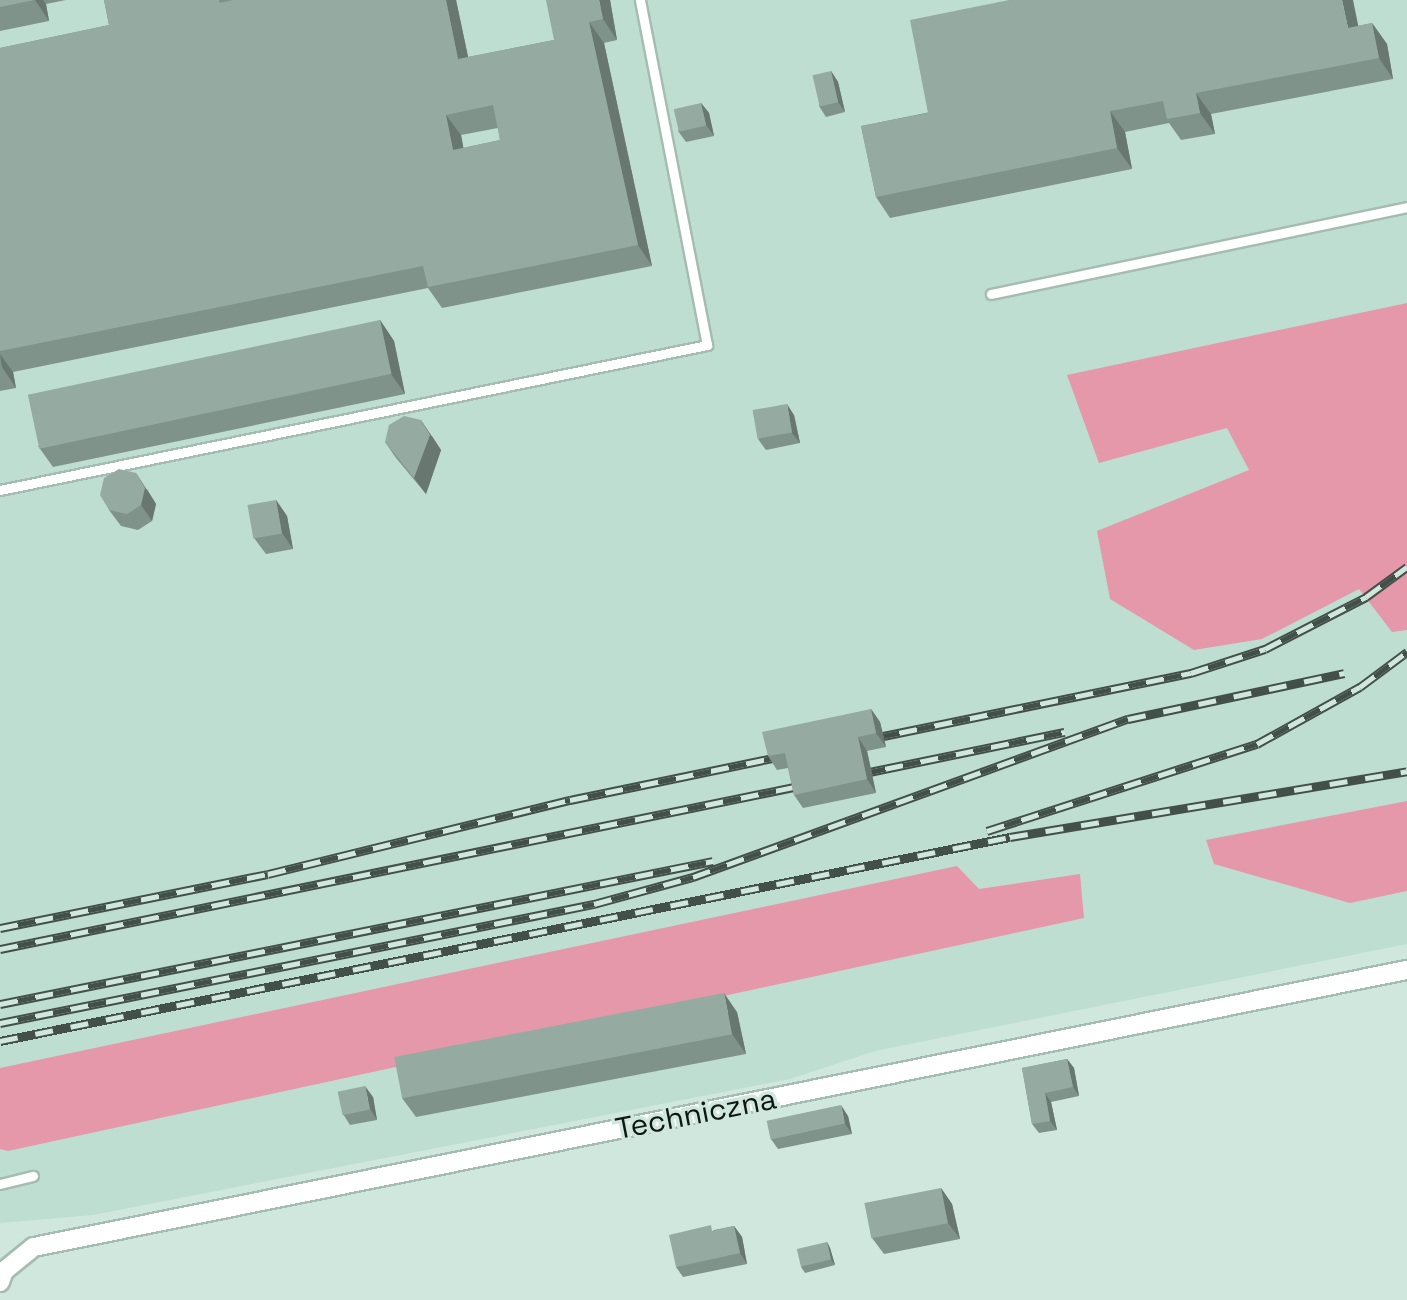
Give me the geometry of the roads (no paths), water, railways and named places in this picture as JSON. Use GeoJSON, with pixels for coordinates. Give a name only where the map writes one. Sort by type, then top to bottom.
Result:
{"type":"FeatureCollection","features":[{"type":"Feature","properties":{"kind":"street","name":"Techniczna"},"geometry":{"type":"LineString","coordinates":[[0,1282],[4,1271],[34,1247],[1407,970]]}},
{"type":"Feature","properties":{"kind":"lane"},"geometry":{"type":"LineString","coordinates":[[0,490],[707,345],[640,0]]}},
{"type":"Feature","properties":{"kind":"lane"},"geometry":{"type":"LineString","coordinates":[[991,294],[1407,207]]}},
{"type":"Feature","properties":{"kind":"lane"},"geometry":{"type":"LineString","coordinates":[[0,1184],[33,1176]]}},
{"type":"Feature","properties":{"kind":"railway"},"geometry":{"type":"LineString","coordinates":[[864,740],[1191,673],[1265,649],[1366,597],[1407,567]]}},
{"type":"Feature","properties":{"kind":"railway"},"geometry":{"type":"LineString","coordinates":[[987,831],[1257,744],[1360,687],[1407,652]]}},
{"type":"Feature","properties":{"kind":"railway"},"geometry":{"type":"LineString","coordinates":[[0,1023],[594,904],[693,877],[1128,719],[1344,673]]}},
{"type":"Feature","properties":{"kind":"railway"},"geometry":{"type":"LineString","coordinates":[[850,776],[1065,732]]}},
{"type":"Feature","properties":{"kind":"railway"},"geometry":{"type":"LineString","coordinates":[[0,928],[268,874],[570,800],[793,754]]}},
{"type":"Feature","properties":{"kind":"railway"},"geometry":{"type":"LineString","coordinates":[[0,1041],[1010,837],[1407,771]]}},
{"type":"Feature","properties":{"kind":"railway"},"geometry":{"type":"LineString","coordinates":[[0,949],[814,783]]}},
{"type":"Feature","properties":{"kind":"railway"},"geometry":{"type":"LineString","coordinates":[[0,1004],[713,861]]}}]}
